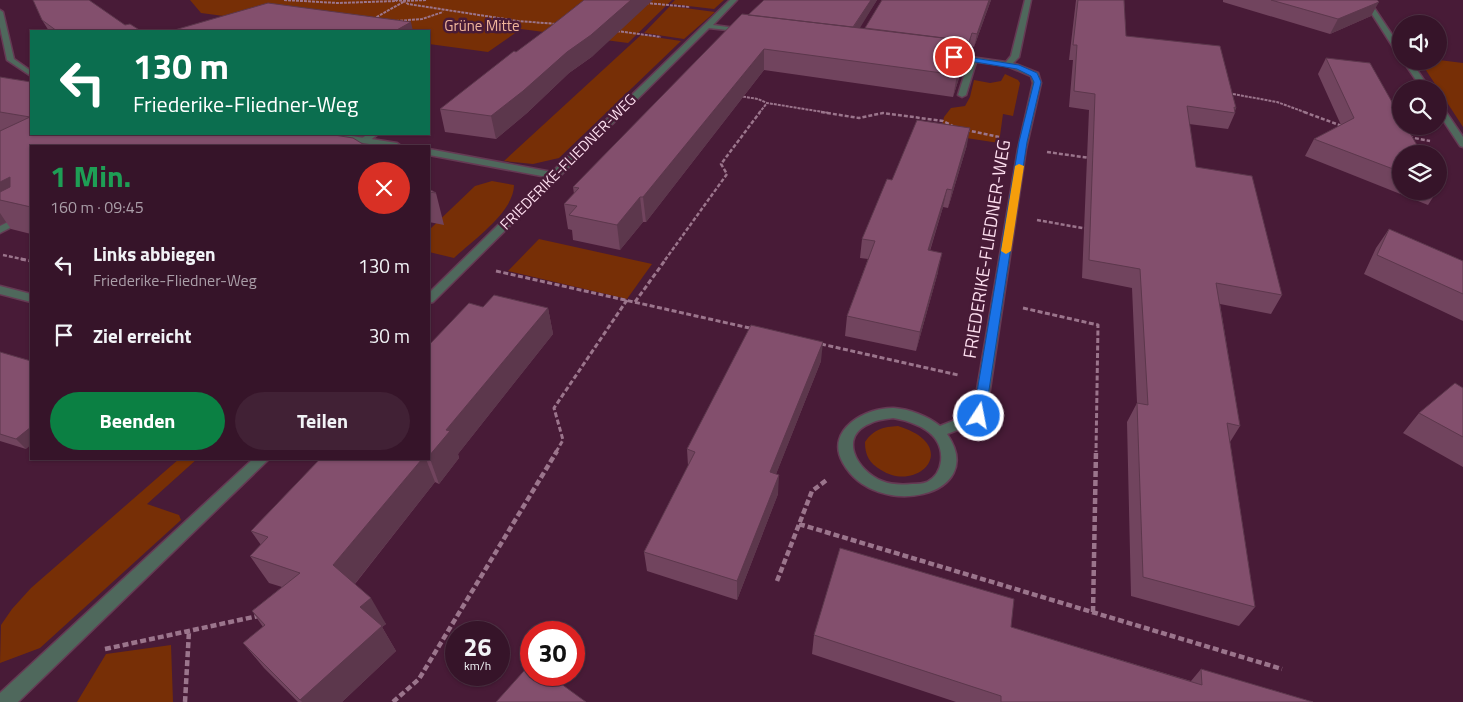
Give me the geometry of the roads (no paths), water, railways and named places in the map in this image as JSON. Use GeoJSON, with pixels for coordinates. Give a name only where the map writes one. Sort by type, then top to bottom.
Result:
{"type":"FeatureCollection","features":[{"type":"Feature","properties":{"kind":"street","name":"FRIEDERIKE-FLIEDNER-WEG"},"geometry":{"type":"LineString","coordinates":[[430,298],[734,0]]}},
{"type":"Feature","properties":{"kind":"street"},"geometry":{"type":"LineString","coordinates":[[1008,64],[1015,57],[1028,0]]}},
{"type":"Feature","properties":{"kind":"street"},"geometry":{"type":"LineString","coordinates":[[1366,0],[1392,39]]}},
{"type":"Feature","properties":{"kind":"street"},"geometry":{"type":"LineString","coordinates":[[0,12],[11,60],[30,73]]}},
{"type":"Feature","properties":{"kind":"street"},"geometry":{"type":"LineString","coordinates":[[708,26],[757,32]]}},
{"type":"Feature","properties":{"kind":"street","name":"FRIEDERIKE-FLIEDNER-WEG"},"geometry":{"type":"LineString","coordinates":[[938,432],[979,416],[1023,145],[1036,79],[1035,75],[1024,69],[1008,64],[944,56]]}},
{"type":"Feature","properties":{"kind":"street"},"geometry":{"type":"LineString","coordinates":[[962,95],[973,59]]}},
{"type":"Feature","properties":{"kind":"street"},"geometry":{"type":"LineString","coordinates":[[0,63],[11,60]]}},
{"type":"Feature","properties":{"kind":"street"},"geometry":{"type":"LineString","coordinates":[[1447,120],[1463,144]]}},
{"type":"Feature","properties":{"kind":"street"},"geometry":{"type":"LineString","coordinates":[[332,135],[392,145]]}},
{"type":"Feature","properties":{"kind":"street"},"geometry":{"type":"LineString","coordinates":[[365,140],[372,135]]}},
{"type":"Feature","properties":{"kind":"street"},"geometry":{"type":"LineString","coordinates":[[430,152],[554,175]]}},
{"type":"Feature","properties":{"kind":"street"},"geometry":{"type":"LineString","coordinates":[[0,230],[30,214]]}},
{"type":"Feature","properties":{"kind":"street"},"geometry":{"type":"LineString","coordinates":[[0,290],[30,298]]}},
{"type":"Feature","properties":{"kind":"street"},"geometry":{"type":"LineString","coordinates":[[893,412],[909,416],[925,422],[938,432],[946,444],[950,457],[948,469],[940,481],[927,488],[910,492],[892,491],[874,485],[860,476],[849,464],[845,451],[846,438],[852,427],[862,419],[877,414],[893,412]]}},
{"type":"Feature","properties":{"kind":"street"},"geometry":{"type":"LineString","coordinates":[[4,702],[261,460]]}},
{"type":"Feature","properties":{"kind":"park label","name":"Grüne Mitte"},"geometry":{"type":"Point","coordinates":[482,26]}}]}
